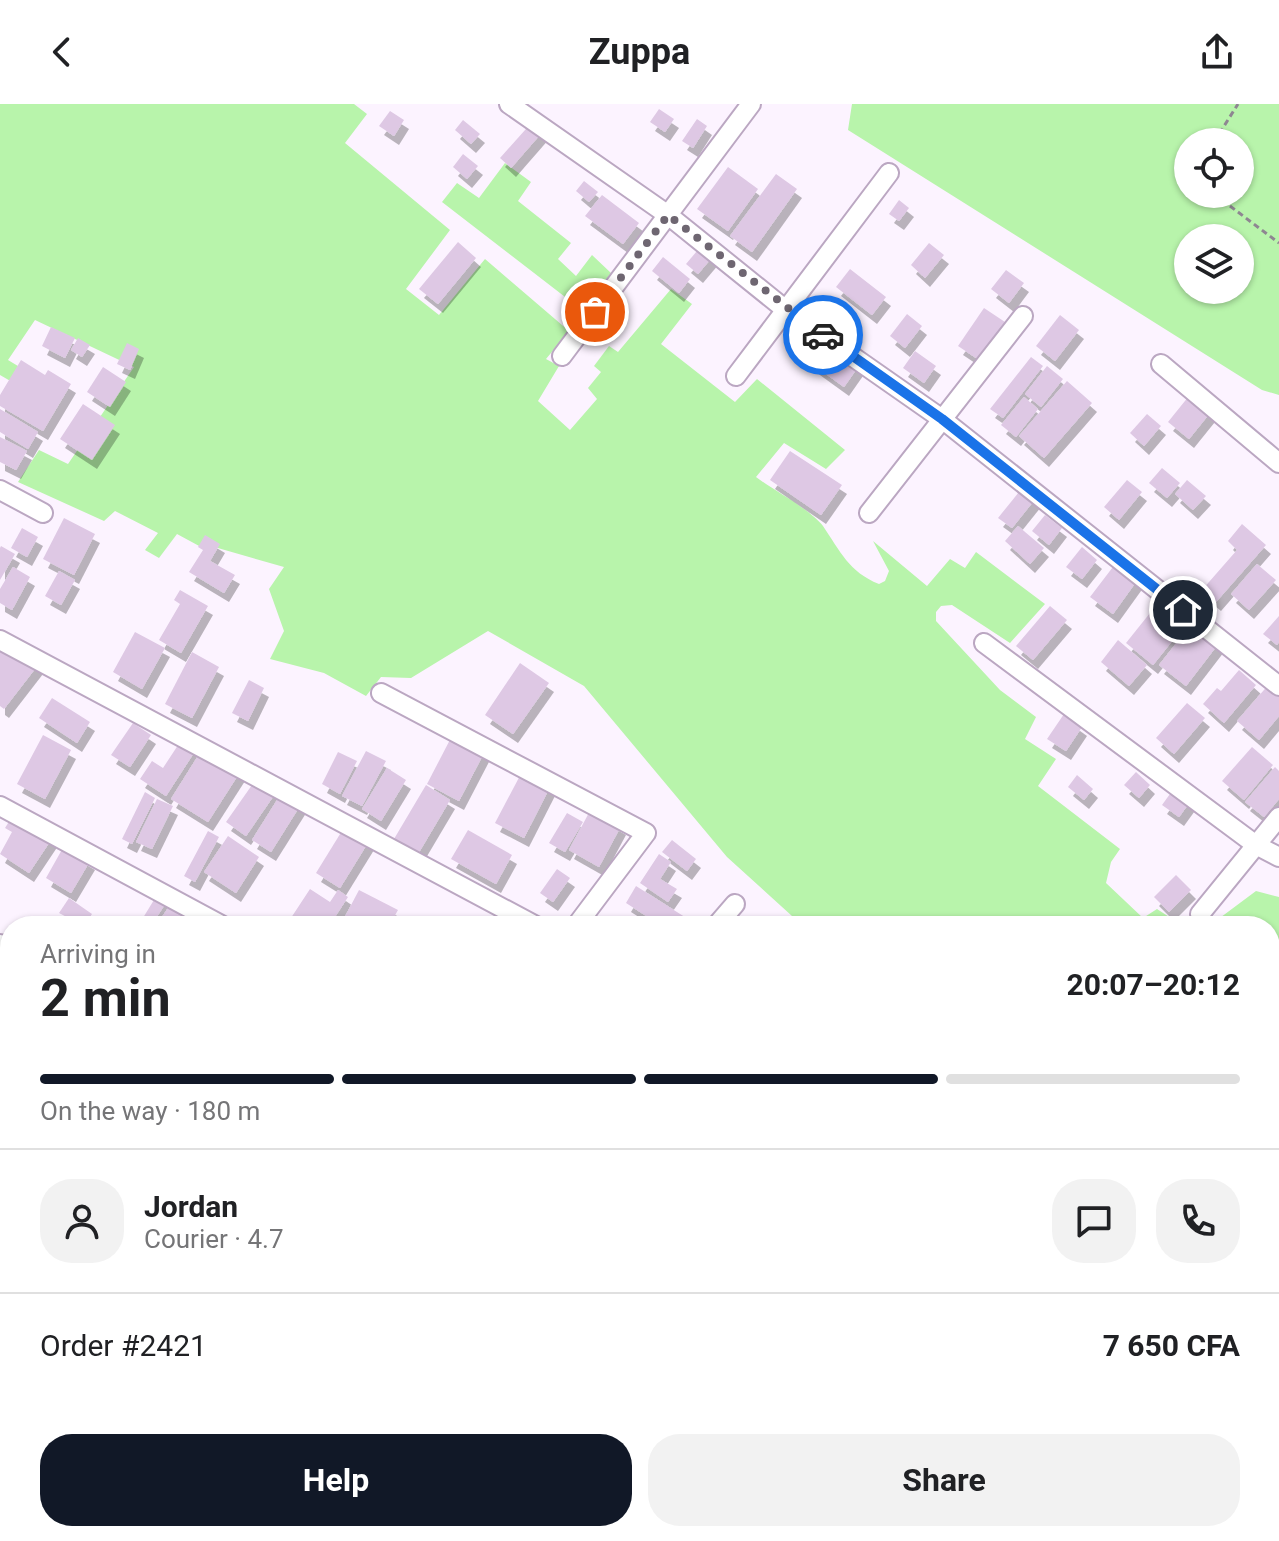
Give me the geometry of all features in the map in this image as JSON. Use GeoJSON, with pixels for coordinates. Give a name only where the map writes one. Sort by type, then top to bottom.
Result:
{"type":"FeatureCollection","features":[{"type":"Feature","properties":{"kind":"street"},"geometry":{"type":"LineString","coordinates":[[509,104],[668,215],[786,310],[942,419],[1279,686]]}},
{"type":"Feature","properties":{"kind":"street"},"geometry":{"type":"LineString","coordinates":[[562,356],[751,104]]}},
{"type":"Feature","properties":{"kind":"street"},"geometry":{"type":"LineString","coordinates":[[736,376],[889,173]]}},
{"type":"Feature","properties":{"kind":"street"},"geometry":{"type":"LineString","coordinates":[[869,513],[1023,316]]}},
{"type":"Feature","properties":{"kind":"street"},"geometry":{"type":"LineString","coordinates":[[1161,364],[1279,463]]}},
{"type":"Feature","properties":{"kind":"street"},"geometry":{"type":"LineString","coordinates":[[0,490],[43,513]]}},
{"type":"Feature","properties":{"kind":"street"},"geometry":{"type":"LineString","coordinates":[[0,640],[517,916]]}},
{"type":"Feature","properties":{"kind":"street"},"geometry":{"type":"LineString","coordinates":[[984,643],[1256,845],[1279,857]]}},
{"type":"Feature","properties":{"kind":"street"},"geometry":{"type":"LineString","coordinates":[[381,693],[646,833],[584,916]]}},
{"type":"Feature","properties":{"kind":"street"},"geometry":{"type":"LineString","coordinates":[[0,806],[204,916]]}},
{"type":"Feature","properties":{"kind":"street"},"geometry":{"type":"LineString","coordinates":[[1200,914],[1279,817]]}},
{"type":"Feature","properties":{"kind":"street"},"geometry":{"type":"LineString","coordinates":[[725,916],[735,904]]}},
{"type":"Feature","properties":{"kind":"path"},"geometry":{"type":"LineString","coordinates":[[1223,128],[1238,104]]}},
{"type":"Feature","properties":{"kind":"path"},"geometry":{"type":"LineString","coordinates":[[1233,208],[1279,243]]}},
{"type":"Feature","properties":{"kind":"green space"},"geometry":{"type":"Polygon","coordinates":[[[0,104],[354,104],[367,114],[345,143],[450,230],[406,289],[439,315],[485,259],[569,331],[546,359],[559,366],[538,401],[570,430],[597,399],[588,388],[601,372],[594,366],[609,346],[618,352],[671,289],[692,304],[661,344],[735,402],[757,379],[845,450],[826,469],[784,443],[756,477],[817,520],[846,560],[860,573],[879,584],[885,581],[889,571],[873,541],[927,586],[950,559],[965,568],[976,552],[1045,604],[1010,643],[952,605],[941,606],[936,612],[936,621],[1000,690],[1036,717],[1025,739],[1056,759],[1038,786],[1120,849],[1111,862],[1106,883],[1141,916],[792,916],[727,857],[584,686],[488,631],[411,678],[381,677],[366,696],[324,673],[270,659],[284,631],[269,589],[284,567],[204,544],[201,547],[177,534],[159,558],[145,550],[158,533],[115,511],[104,521],[18,482],[39,450],[68,464],[134,367],[35,320],[8,360],[46,383],[38,397],[0,375],[0,104]]]}},
{"type":"Feature","properties":{"kind":"green space"},"geometry":{"type":"Polygon","coordinates":[[[852,104],[1279,104],[1279,395],[1262,390],[848,130],[852,104]]]}},
{"type":"Feature","properties":{"kind":"green space"},"geometry":{"type":"Polygon","coordinates":[[[505,163],[531,182],[518,201],[571,243],[558,259],[576,276],[592,255],[611,273],[582,310],[442,202],[457,183],[479,198],[505,163]]]}},
{"type":"Feature","properties":{"kind":"green space"},"geometry":{"type":"Polygon","coordinates":[[[1256,891],[1279,897],[1279,916],[1222,916],[1256,891]]]}},
{"type":"Feature","properties":{"kind":"green space"},"geometry":{"type":"Polygon","coordinates":[[[1157,909],[1168,916],[1146,916],[1157,909]]]}},
{"type":"Feature","properties":{"kind":"building"},"geometry":{"type":"Polygon","coordinates":[[[659,109],[674,119],[665,132],[650,122],[659,109]]]}},
{"type":"Feature","properties":{"kind":"building"},"geometry":{"type":"Polygon","coordinates":[[[390,111],[404,120],[394,136],[379,126],[390,111]]]}},
{"type":"Feature","properties":{"kind":"building"},"geometry":{"type":"Polygon","coordinates":[[[697,119],[707,126],[693,148],[682,141],[697,119]]]}},
{"type":"Feature","properties":{"kind":"building"},"geometry":{"type":"Polygon","coordinates":[[[463,120],[480,134],[471,144],[455,130],[463,120]]]}},
{"type":"Feature","properties":{"kind":"building"},"geometry":{"type":"Polygon","coordinates":[[[534,120],[545,129],[511,168],[500,158],[534,120]]]}},
{"type":"Feature","properties":{"kind":"building"},"geometry":{"type":"Polygon","coordinates":[[[463,154],[478,166],[467,179],[453,167],[463,154]]]}},
{"type":"Feature","properties":{"kind":"building"},"geometry":{"type":"Polygon","coordinates":[[[728,167],[758,189],[728,231],[697,209],[728,167]]]}},
{"type":"Feature","properties":{"kind":"building"},"geometry":{"type":"Polygon","coordinates":[[[776,174],[797,189],[752,252],[730,236],[776,174]]]}},
{"type":"Feature","properties":{"kind":"building"},"geometry":{"type":"Polygon","coordinates":[[[584,181],[598,192],[589,202],[576,191],[584,181]]]}},
{"type":"Feature","properties":{"kind":"building"},"geometry":{"type":"Polygon","coordinates":[[[602,195],[639,223],[623,244],[585,216],[602,195]]]}},
{"type":"Feature","properties":{"kind":"building"},"geometry":{"type":"Polygon","coordinates":[[[899,200],[909,208],[899,221],[889,214],[899,200]]]}},
{"type":"Feature","properties":{"kind":"building"},"geometry":{"type":"Polygon","coordinates":[[[458,242],[476,258],[438,304],[419,289],[458,242]]]}},
{"type":"Feature","properties":{"kind":"building"},"geometry":{"type":"Polygon","coordinates":[[[929,243],[944,255],[925,278],[911,265],[929,243]]]}},
{"type":"Feature","properties":{"kind":"building"},"geometry":{"type":"Polygon","coordinates":[[[702,245],[714,255],[698,274],[686,264],[702,245]]]}},
{"type":"Feature","properties":{"kind":"building"},"geometry":{"type":"Polygon","coordinates":[[[663,257],[690,279],[679,293],[652,271],[663,257]]]}},
{"type":"Feature","properties":{"kind":"building"},"geometry":{"type":"Polygon","coordinates":[[[850,269],[886,297],[872,315],[836,287],[850,269]]]}},
{"type":"Feature","properties":{"kind":"building"},"geometry":{"type":"Polygon","coordinates":[[[1006,270],[1024,283],[1009,303],[991,289],[1006,270]]]}},
{"type":"Feature","properties":{"kind":"building"},"geometry":{"type":"Polygon","coordinates":[[[984,308],[1005,322],[979,360],[958,346],[984,308]]]}},
{"type":"Feature","properties":{"kind":"building"},"geometry":{"type":"Polygon","coordinates":[[[907,314],[922,326],[905,348],[890,336],[907,314]]]}},
{"type":"Feature","properties":{"kind":"building"},"geometry":{"type":"Polygon","coordinates":[[[1060,315],[1079,330],[1055,361],[1036,346],[1060,315]]]}},
{"type":"Feature","properties":{"kind":"building"},"geometry":{"type":"Polygon","coordinates":[[[812,319],[865,357],[844,387],[790,348],[812,319]]]}},
{"type":"Feature","properties":{"kind":"building"},"geometry":{"type":"Polygon","coordinates":[[[51,327],[75,338],[65,358],[42,346],[51,327]]]}},
{"type":"Feature","properties":{"kind":"building"},"geometry":{"type":"Polygon","coordinates":[[[78,338],[90,345],[82,357],[71,350],[78,338]]]}},
{"type":"Feature","properties":{"kind":"building"},"geometry":{"type":"Polygon","coordinates":[[[127,343],[139,349],[130,370],[117,364],[127,343]]]}},
{"type":"Feature","properties":{"kind":"building"},"geometry":{"type":"Polygon","coordinates":[[[915,351],[936,366],[924,383],[903,368],[915,351]]]}},
{"type":"Feature","properties":{"kind":"building"},"geometry":{"type":"Polygon","coordinates":[[[1031,357],[1043,366],[1003,418],[990,409],[1031,357]]]}},
{"type":"Feature","properties":{"kind":"building"},"geometry":{"type":"Polygon","coordinates":[[[21,360],[45,375],[48,370],[71,384],[43,431],[0,406],[0,395],[21,360]]]}},
{"type":"Feature","properties":{"kind":"building"},"geometry":{"type":"Polygon","coordinates":[[[1047,366],[1063,379],[1041,407],[1025,394],[1047,366]]]}},
{"type":"Feature","properties":{"kind":"building"},"geometry":{"type":"Polygon","coordinates":[[[103,367],[126,382],[110,407],[87,392],[103,367]]]}},
{"type":"Feature","properties":{"kind":"building"},"geometry":{"type":"Polygon","coordinates":[[[1067,381],[1092,403],[1044,458],[1019,436],[1067,381]]]}},
{"type":"Feature","properties":{"kind":"building"},"geometry":{"type":"Polygon","coordinates":[[[1193,391],[1214,408],[1189,439],[1168,422],[1193,391]]]}},
{"type":"Feature","properties":{"kind":"building"},"geometry":{"type":"Polygon","coordinates":[[[1024,397],[1038,409],[1016,437],[1001,425],[1024,397]]]}},
{"type":"Feature","properties":{"kind":"building"},"geometry":{"type":"Polygon","coordinates":[[[83,404],[115,425],[92,460],[60,439],[83,404]]]}},
{"type":"Feature","properties":{"kind":"building"},"geometry":{"type":"Polygon","coordinates":[[[0,409],[38,432],[28,449],[0,432],[0,409]]]}},
{"type":"Feature","properties":{"kind":"building"},"geometry":{"type":"Polygon","coordinates":[[[1147,414],[1161,426],[1144,446],[1130,433],[1147,414]]]}},
{"type":"Feature","properties":{"kind":"building"},"geometry":{"type":"Polygon","coordinates":[[[0,437],[27,451],[16,470],[0,462],[0,437]]]}},
{"type":"Feature","properties":{"kind":"building"},"geometry":{"type":"Polygon","coordinates":[[[790,451],[842,485],[821,515],[770,480],[790,451]]]}},
{"type":"Feature","properties":{"kind":"building"},"geometry":{"type":"Polygon","coordinates":[[[1162,468],[1180,483],[1167,498],[1149,483],[1162,468]]]}},
{"type":"Feature","properties":{"kind":"building"},"geometry":{"type":"Polygon","coordinates":[[[1127,480],[1142,492],[1119,520],[1104,507],[1127,480]]]}},
{"type":"Feature","properties":{"kind":"building"},"geometry":{"type":"Polygon","coordinates":[[[1187,480],[1206,496],[1193,510],[1175,494],[1187,480]]]}},
{"type":"Feature","properties":{"kind":"building"},"geometry":{"type":"Polygon","coordinates":[[[1023,487],[1036,498],[1012,528],[998,518],[1023,487]]]}},
{"type":"Feature","properties":{"kind":"building"},"geometry":{"type":"Polygon","coordinates":[[[1045,515],[1062,528],[1049,545],[1032,531],[1045,515]]]}},
{"type":"Feature","properties":{"kind":"building"},"geometry":{"type":"Polygon","coordinates":[[[64,518],[95,534],[74,575],[43,559],[64,518]]]}},
{"type":"Feature","properties":{"kind":"building"},"geometry":{"type":"Polygon","coordinates":[[[1242,524],[1266,545],[1216,602],[1202,590],[1237,550],[1228,541],[1242,524]]]}},
{"type":"Feature","properties":{"kind":"building"},"geometry":{"type":"Polygon","coordinates":[[[1018,526],[1044,548],[1030,564],[1005,541],[1018,526]]]}},
{"type":"Feature","properties":{"kind":"building"},"geometry":{"type":"Polygon","coordinates":[[[22,528],[38,537],[27,557],[11,548],[22,528]]]}},
{"type":"Feature","properties":{"kind":"building"},"geometry":{"type":"Polygon","coordinates":[[[205,535],[220,544],[210,561],[235,575],[224,593],[189,572],[203,550],[198,547],[205,535]]]}},
{"type":"Feature","properties":{"kind":"building"},"geometry":{"type":"Polygon","coordinates":[[[1082,547],[1097,560],[1082,579],[1066,567],[1082,547]]]}},
{"type":"Feature","properties":{"kind":"building"},"geometry":{"type":"Polygon","coordinates":[[[0,548],[15,554],[0,580],[0,548]]]}},
{"type":"Feature","properties":{"kind":"building"},"geometry":{"type":"Polygon","coordinates":[[[1119,559],[1141,575],[1113,614],[1090,597],[1119,559]]]}},
{"type":"Feature","properties":{"kind":"building"},"geometry":{"type":"Polygon","coordinates":[[[1257,564],[1276,580],[1249,610],[1231,594],[1257,564]]]}},
{"type":"Feature","properties":{"kind":"building"},"geometry":{"type":"Polygon","coordinates":[[[13,567],[30,577],[12,610],[0,603],[0,589],[13,567]]]}},
{"type":"Feature","properties":{"kind":"building"},"geometry":{"type":"Polygon","coordinates":[[[59,571],[75,580],[61,605],[45,596],[59,571]]]}},
{"type":"Feature","properties":{"kind":"building"},"geometry":{"type":"Polygon","coordinates":[[[180,590],[208,606],[181,653],[159,640],[180,604],[174,600],[180,590]]]}},
{"type":"Feature","properties":{"kind":"building"},"geometry":{"type":"Polygon","coordinates":[[[1162,598],[1189,620],[1153,665],[1126,643],[1162,598]]]}},
{"type":"Feature","properties":{"kind":"building"},"geometry":{"type":"Polygon","coordinates":[[[1050,606],[1067,620],[1033,660],[1016,646],[1050,606]]]}},
{"type":"Feature","properties":{"kind":"building"},"geometry":{"type":"Polygon","coordinates":[[[1279,616],[1279,642],[1277,645],[1263,634],[1279,616]]]}},
{"type":"Feature","properties":{"kind":"building"},"geometry":{"type":"Polygon","coordinates":[[[1193,622],[1219,643],[1186,686],[1159,665],[1193,622]]]}},
{"type":"Feature","properties":{"kind":"building"},"geometry":{"type":"Polygon","coordinates":[[[135,632],[165,648],[142,689],[113,672],[135,632]]]}},
{"type":"Feature","properties":{"kind":"building"},"geometry":{"type":"Polygon","coordinates":[[[1118,640],[1147,665],[1129,686],[1101,662],[1118,640]]]}},
{"type":"Feature","properties":{"kind":"building"},"geometry":{"type":"Polygon","coordinates":[[[0,642],[38,665],[4,709],[0,706],[0,642]]]}},
{"type":"Feature","properties":{"kind":"building"},"geometry":{"type":"Polygon","coordinates":[[[192,652],[219,667],[192,718],[165,704],[192,652]]]}},
{"type":"Feature","properties":{"kind":"building"},"geometry":{"type":"Polygon","coordinates":[[[520,663],[549,683],[513,734],[485,715],[520,663]]]}},
{"type":"Feature","properties":{"kind":"building"},"geometry":{"type":"Polygon","coordinates":[[[1239,670],[1256,685],[1224,723],[1203,704],[1217,688],[1221,691],[1239,670]]]}},
{"type":"Feature","properties":{"kind":"building"},"geometry":{"type":"Polygon","coordinates":[[[249,680],[264,688],[248,721],[232,713],[249,680]]]}},
{"type":"Feature","properties":{"kind":"building"},"geometry":{"type":"Polygon","coordinates":[[[1270,683],[1279,691],[1279,716],[1259,740],[1237,721],[1270,683]]]}},
{"type":"Feature","properties":{"kind":"building"},"geometry":{"type":"Polygon","coordinates":[[[52,698],[90,722],[77,743],[39,718],[52,698]]]}},
{"type":"Feature","properties":{"kind":"building"},"geometry":{"type":"Polygon","coordinates":[[[1187,703],[1205,718],[1174,754],[1156,738],[1187,703]]]}},
{"type":"Feature","properties":{"kind":"building"},"geometry":{"type":"Polygon","coordinates":[[[1064,714],[1082,727],[1066,751],[1047,739],[1064,714]]]}},
{"type":"Feature","properties":{"kind":"building"},"geometry":{"type":"Polygon","coordinates":[[[133,723],[151,735],[130,767],[111,755],[133,723]]]}},
{"type":"Feature","properties":{"kind":"building"},"geometry":{"type":"Polygon","coordinates":[[[453,734],[485,751],[459,801],[427,784],[453,734]]]}},
{"type":"Feature","properties":{"kind":"building"},"geometry":{"type":"Polygon","coordinates":[[[43,735],[71,750],[45,799],[17,784],[43,735]]]}},
{"type":"Feature","properties":{"kind":"building"},"geometry":{"type":"Polygon","coordinates":[[[184,736],[199,745],[166,796],[140,779],[152,761],[163,768],[184,736]]]}},
{"type":"Feature","properties":{"kind":"building"},"geometry":{"type":"Polygon","coordinates":[[[1252,747],[1273,765],[1244,800],[1222,781],[1252,747]]]}},
{"type":"Feature","properties":{"kind":"building"},"geometry":{"type":"Polygon","coordinates":[[[203,748],[240,772],[208,822],[171,799],[203,748]]]}},
{"type":"Feature","properties":{"kind":"building"},"geometry":{"type":"Polygon","coordinates":[[[366,751],[386,761],[362,806],[342,796],[366,751]]]}},
{"type":"Feature","properties":{"kind":"building"},"geometry":{"type":"Polygon","coordinates":[[[338,752],[357,761],[340,794],[322,784],[338,752]]]}},
{"type":"Feature","properties":{"kind":"building"},"geometry":{"type":"Polygon","coordinates":[[[1275,767],[1279,771],[1279,799],[1264,817],[1245,802],[1275,767]]]}},
{"type":"Feature","properties":{"kind":"building"},"geometry":{"type":"Polygon","coordinates":[[[387,768],[406,780],[381,821],[362,809],[387,768]]]}},
{"type":"Feature","properties":{"kind":"building"},"geometry":{"type":"Polygon","coordinates":[[[523,770],[551,785],[524,838],[495,823],[523,770]]]}},
{"type":"Feature","properties":{"kind":"building"},"geometry":{"type":"Polygon","coordinates":[[[1136,772],[1150,785],[1139,798],[1124,785],[1136,772]]]}},
{"type":"Feature","properties":{"kind":"building"},"geometry":{"type":"Polygon","coordinates":[[[259,775],[279,788],[246,836],[226,822],[259,775]]]}},
{"type":"Feature","properties":{"kind":"building"},"geometry":{"type":"Polygon","coordinates":[[[1077,775],[1093,789],[1084,800],[1068,787],[1077,775]]]}},
{"type":"Feature","properties":{"kind":"building"},"geometry":{"type":"Polygon","coordinates":[[[426,785],[450,800],[418,854],[394,839],[426,785]]]}},
{"type":"Feature","properties":{"kind":"building"},"geometry":{"type":"Polygon","coordinates":[[[1175,787],[1192,799],[1179,817],[1162,805],[1175,787]]]}},
{"type":"Feature","properties":{"kind":"building"},"geometry":{"type":"Polygon","coordinates":[[[284,789],[303,801],[271,852],[252,840],[284,789]]]}},
{"type":"Feature","properties":{"kind":"building"},"geometry":{"type":"Polygon","coordinates":[[[145,792],[155,798],[132,844],[122,839],[145,792]]]}},
{"type":"Feature","properties":{"kind":"building"},"geometry":{"type":"Polygon","coordinates":[[[157,799],[173,806],[152,849],[136,842],[157,799]]]}},
{"type":"Feature","properties":{"kind":"building"},"geometry":{"type":"Polygon","coordinates":[[[591,809],[621,826],[599,867],[569,850],[591,809]]]}},
{"type":"Feature","properties":{"kind":"building"},"geometry":{"type":"Polygon","coordinates":[[[15,812],[53,837],[29,873],[0,854],[12,832],[5,828],[15,812]]]}},
{"type":"Feature","properties":{"kind":"building"},"geometry":{"type":"Polygon","coordinates":[[[567,813],[583,822],[565,852],[549,843],[567,813]]]}},
{"type":"Feature","properties":{"kind":"building"},"geometry":{"type":"Polygon","coordinates":[[[345,826],[369,841],[340,888],[316,873],[345,826]]]}},
{"type":"Feature","properties":{"kind":"building"},"geometry":{"type":"Polygon","coordinates":[[[468,830],[512,855],[496,884],[451,859],[468,830]]]}},
{"type":"Feature","properties":{"kind":"building"},"geometry":{"type":"Polygon","coordinates":[[[208,831],[219,837],[195,882],[184,876],[208,831]]]}},
{"type":"Feature","properties":{"kind":"building"},"geometry":{"type":"Polygon","coordinates":[[[228,836],[259,857],[236,893],[204,872],[228,836]]]}},
{"type":"Feature","properties":{"kind":"building"},"geometry":{"type":"Polygon","coordinates":[[[672,840],[696,859],[687,871],[662,852],[672,840]]]}},
{"type":"Feature","properties":{"kind":"building"},"geometry":{"type":"Polygon","coordinates":[[[64,846],[90,861],[71,893],[46,878],[64,846]]]}},
{"type":"Feature","properties":{"kind":"building"},"geometry":{"type":"Polygon","coordinates":[[[659,854],[671,862],[660,879],[677,889],[668,902],[640,883],[659,854]]]}},
{"type":"Feature","properties":{"kind":"building"},"geometry":{"type":"Polygon","coordinates":[[[557,869],[570,878],[553,902],[540,893],[557,869]]]}},
{"type":"Feature","properties":{"kind":"building"},"geometry":{"type":"Polygon","coordinates":[[[1176,875],[1191,890],[1169,912],[1154,897],[1176,875]]]}},
{"type":"Feature","properties":{"kind":"building"},"geometry":{"type":"Polygon","coordinates":[[[636,886],[683,916],[646,916],[626,903],[636,886]]]}},
{"type":"Feature","properties":{"kind":"building"},"geometry":{"type":"Polygon","coordinates":[[[310,889],[330,902],[338,890],[348,897],[336,916],[292,916],[310,889]]]}},
{"type":"Feature","properties":{"kind":"building"},"geometry":{"type":"Polygon","coordinates":[[[359,890],[398,910],[395,916],[345,916],[359,890]]]}},
{"type":"Feature","properties":{"kind":"building"},"geometry":{"type":"Polygon","coordinates":[[[157,895],[167,901],[157,916],[144,916],[157,895]]]}},
{"type":"Feature","properties":{"kind":"building"},"geometry":{"type":"Polygon","coordinates":[[[176,896],[193,907],[188,916],[163,916],[176,896]]]}},
{"type":"Feature","properties":{"kind":"building"},"geometry":{"type":"Polygon","coordinates":[[[69,898],[92,914],[65,916],[59,913],[69,898]]]}},
{"type":"Feature","properties":{"kind":"way so far"},"geometry":{"type":"LineString","coordinates":[[595,312],[668,215],[786,310],[823,335]]}},
{"type":"Feature","properties":{"kind":"route"},"geometry":{"type":"LineString","coordinates":[[823,335],[942,419],[1183,610]]}}]}
